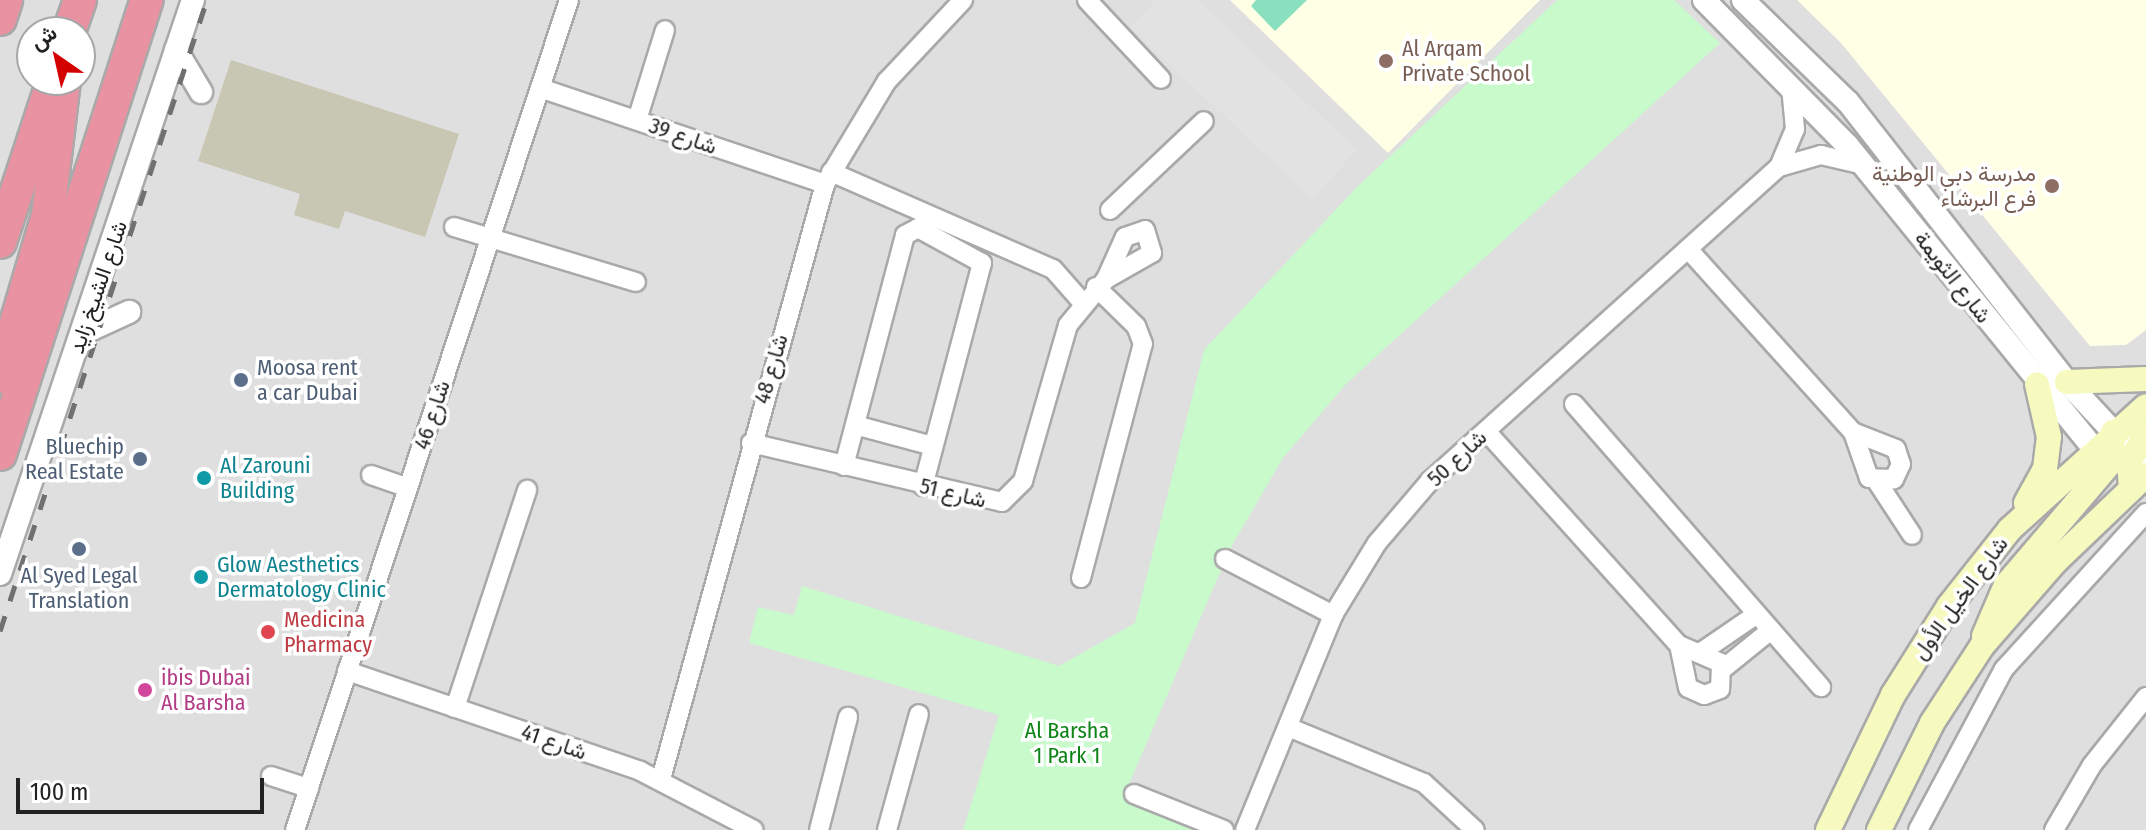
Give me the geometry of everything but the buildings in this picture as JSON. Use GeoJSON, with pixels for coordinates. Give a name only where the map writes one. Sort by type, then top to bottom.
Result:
{"type":"FeatureCollection","features":[{"type":"Feature","properties":{"kind":"highway"},"geometry":{"type":"LineString","coordinates":[[0,19],[6,0]]}},
{"type":"Feature","properties":{"kind":"highway"},"geometry":{"type":"LineString","coordinates":[[0,454],[147,0]]}},
{"type":"Feature","properties":{"kind":"highway"},"geometry":{"type":"LineString","coordinates":[[0,242],[48,96]]}},
{"type":"Feature","properties":{"kind":"highway"},"geometry":{"type":"LineString","coordinates":[[0,377],[48,215],[62,96]]}},
{"type":"Feature","properties":{"kind":"main road"},"geometry":{"type":"LineString","coordinates":[[2067,382],[2146,379]]}},
{"type":"Feature","properties":{"kind":"main road"},"geometry":{"type":"LineString","coordinates":[[2010,529],[2047,455],[2037,384]]}},
{"type":"Feature","properties":{"kind":"main road"},"geometry":{"type":"LineString","coordinates":[[1982,646],[2006,585],[2101,458],[2117,447],[2113,432],[2146,406]]}},
{"type":"Feature","properties":{"kind":"main road"},"geometry":{"type":"LineString","coordinates":[[1879,830],[1932,723],[1982,646],[2138,482],[2142,452]]}},
{"type":"Feature","properties":{"kind":"main road","name":"شارع الخيل الأول"},"geometry":{"type":"LineString","coordinates":[[1828,830],[1920,649],[2010,529],[2101,458]]}},
{"type":"Feature","properties":{"kind":"street","name":"شارع الشيخ زايد"},"geometry":{"type":"LineString","coordinates":[[0,574],[193,0]]}},
{"type":"Feature","properties":{"kind":"street","name":"شارع 46"},"geometry":{"type":"LineString","coordinates":[[295,830],[569,0]]}},
{"type":"Feature","properties":{"kind":"street"},"geometry":{"type":"LineString","coordinates":[[1087,0],[1161,79]]}},
{"type":"Feature","properties":{"kind":"street","name":"شارع الثويمة"},"geometry":{"type":"LineString","coordinates":[[1704,0],[1864,165],[2037,384],[2101,458],[2138,482]]}},
{"type":"Feature","properties":{"kind":"street","name":"شارع الثويمة"},"geometry":{"type":"LineString","coordinates":[[1743,0],[1848,102],[2067,382],[2113,432],[2142,452]]}},
{"type":"Feature","properties":{"kind":"street","name":"شارع 48"},"geometry":{"type":"LineString","coordinates":[[661,779],[751,443],[828,178],[887,81],[959,1]]}},
{"type":"Feature","properties":{"kind":"street"},"geometry":{"type":"LineString","coordinates":[[637,120],[665,30]]}},
{"type":"Feature","properties":{"kind":"street"},"geometry":{"type":"LineString","coordinates":[[176,50],[201,92]]}},
{"type":"Feature","properties":{"kind":"street","name":"شارع 50"},"geometry":{"type":"LineString","coordinates":[[1245,830],[1333,615],[1394,521],[1486,431],[1779,167],[1795,129],[1791,87]]}},
{"type":"Feature","properties":{"kind":"street","name":"شارع 39"},"geometry":{"type":"LineString","coordinates":[[540,88],[828,178],[1053,269],[1082,302]]}},
{"type":"Feature","properties":{"kind":"street"},"geometry":{"type":"LineString","coordinates":[[1101,283],[1152,253],[1154,240],[1116,203],[1204,121]]}},
{"type":"Feature","properties":{"kind":"street","name":"شارع 50"},"geometry":{"type":"LineString","coordinates":[[1779,167],[1821,155],[1864,165]]}},
{"type":"Feature","properties":{"kind":"street"},"geometry":{"type":"LineString","coordinates":[[454,227],[636,282]]}},
{"type":"Feature","properties":{"kind":"street"},"geometry":{"type":"LineString","coordinates":[[844,466],[905,235],[918,228],[982,263],[923,486]]}},
{"type":"Feature","properties":{"kind":"street"},"geometry":{"type":"LineString","coordinates":[[1101,283],[1125,237],[1141,229]]}},
{"type":"Feature","properties":{"kind":"street"},"geometry":{"type":"LineString","coordinates":[[1688,249],[1853,432],[1899,454],[1897,475],[1878,483]]}},
{"type":"Feature","properties":{"kind":"street"},"geometry":{"type":"LineString","coordinates":[[1081,578],[1143,344],[1136,326],[1101,283]]}},
{"type":"Feature","properties":{"kind":"street","name":"شارع 51"},"geometry":{"type":"LineString","coordinates":[[751,443],[987,503],[1015,494],[1063,337],[1082,302],[1101,283]]}},
{"type":"Feature","properties":{"kind":"street"},"geometry":{"type":"LineString","coordinates":[[83,333],[129,312]]}},
{"type":"Feature","properties":{"kind":"street"},"geometry":{"type":"LineString","coordinates":[[1574,404],[1821,687]]}},
{"type":"Feature","properties":{"kind":"street"},"geometry":{"type":"LineString","coordinates":[[855,425],[933,446]]}},
{"type":"Feature","properties":{"kind":"street"},"geometry":{"type":"LineString","coordinates":[[1486,431],[1679,645],[1693,692],[1720,689],[1724,668],[1771,630]]}},
{"type":"Feature","properties":{"kind":"street"},"geometry":{"type":"LineString","coordinates":[[1853,432],[1865,474],[1878,483],[1912,535]]}},
{"type":"Feature","properties":{"kind":"street"},"geometry":{"type":"LineString","coordinates":[[371,475],[408,488]]}},
{"type":"Feature","properties":{"kind":"street"},"geometry":{"type":"LineString","coordinates":[[455,708],[527,490]]}},
{"type":"Feature","properties":{"kind":"street"},"geometry":{"type":"LineString","coordinates":[[1918,830],[2004,669],[2146,513]]}},
{"type":"Feature","properties":{"kind":"street"},"geometry":{"type":"LineString","coordinates":[[1225,559],[1333,615]]}},
{"type":"Feature","properties":{"kind":"street"},"geometry":{"type":"LineString","coordinates":[[1700,653],[1757,614]]}},
{"type":"Feature","properties":{"kind":"street"},"geometry":{"type":"LineString","coordinates":[[1679,645],[1700,653],[1724,668]]}},
{"type":"Feature","properties":{"kind":"street","name":"شارع 41"},"geometry":{"type":"LineString","coordinates":[[347,671],[661,779],[754,830]]}},
{"type":"Feature","properties":{"kind":"street"},"geometry":{"type":"LineString","coordinates":[[2054,830],[2092,765],[2146,697]]}},
{"type":"Feature","properties":{"kind":"street"},"geometry":{"type":"LineString","coordinates":[[887,830],[919,714]]}},
{"type":"Feature","properties":{"kind":"street"},"geometry":{"type":"LineString","coordinates":[[819,830],[848,717]]}},
{"type":"Feature","properties":{"kind":"street"},"geometry":{"type":"LineString","coordinates":[[1288,727],[1424,783],[1475,830]]}},
{"type":"Feature","properties":{"kind":"street"},"geometry":{"type":"LineString","coordinates":[[271,776],[309,788]]}},
{"type":"Feature","properties":{"kind":"street"},"geometry":{"type":"LineString","coordinates":[[1134,794],[1224,830]]}},
{"type":"Feature","properties":{"kind":"shaded area"},"geometry":{"type":"Polygon","coordinates":[[[0,0],[2146,0],[2146,830],[0,830],[0,0]]]}},
{"type":"Feature","properties":{"kind":"shaded area"},"geometry":{"type":"Polygon","coordinates":[[[1156,0],[1197,0],[1357,150],[1312,199],[1130,27],[1156,0]]]}},
{"type":"Feature","properties":{"kind":"shaded area","name":"Al Arqam Private School"},"geometry":{"type":"Polygon","coordinates":[[[1230,0],[1540,0],[1388,153],[1230,0]]]}},
{"type":"Feature","properties":{"kind":"shaded area","name":"مدرسة دبي الوطنية فرع البرشاء"},"geometry":{"type":"Polygon","coordinates":[[[1797,0],[2146,0],[2146,330],[2126,345],[2090,346],[1841,43],[1797,0]]]}},
{"type":"Feature","properties":{"kind":"shaded area"},"geometry":{"type":"Polygon","coordinates":[[[231,60],[459,134],[425,237],[345,211],[339,229],[294,215],[300,194],[198,161],[231,60]]]}},
{"type":"Feature","properties":{"kind":"green space"},"geometry":{"type":"Polygon","coordinates":[[[1256,0],[1307,0],[1275,31],[1251,6],[1256,0]]]}},
{"type":"Feature","properties":{"kind":"green space","name":"Al Barsha 1 Park 1"},"geometry":{"type":"Polygon","coordinates":[[[1557,0],[1674,0],[1720,43],[1346,384],[1283,458],[1231,547],[1126,791],[1204,830],[963,830],[999,715],[749,643],[758,607],[794,615],[802,586],[1059,666],[1135,623],[1204,350],[1357,187],[1557,0]]]}},
{"type":"Feature","properties":{"kind":"railway"},"geometry":{"type":"LineString","coordinates":[[0,631],[207,0]]}},
{"type":"Feature","properties":{"kind":"place","name":"Al Arqam Private School"},"geometry":{"type":"Point","coordinates":[1386,61]}},
{"type":"Feature","properties":{"kind":"place","name":"مدرسة دبي الوطنية فرع البرشاء"},"geometry":{"type":"Point","coordinates":[2052,186]}},
{"type":"Feature","properties":{"kind":"place","name":"Moosa rent a car Dubai"},"geometry":{"type":"Point","coordinates":[241,380]}},
{"type":"Feature","properties":{"kind":"place","name":"Bluechip Real Estate"},"geometry":{"type":"Point","coordinates":[140,459]}},
{"type":"Feature","properties":{"kind":"place","name":"Al Zarouni Building"},"geometry":{"type":"Point","coordinates":[204,478]}},
{"type":"Feature","properties":{"kind":"place","name":"Al Syed Legal Translation"},"geometry":{"type":"Point","coordinates":[79,549]}},
{"type":"Feature","properties":{"kind":"place","name":"Glow Aesthetics Dermatology Clinic"},"geometry":{"type":"Point","coordinates":[201,577]}},
{"type":"Feature","properties":{"kind":"place","name":"Medicina Pharmacy"},"geometry":{"type":"Point","coordinates":[268,632]}},
{"type":"Feature","properties":{"kind":"place","name":"ibis Dubai Al Barsha"},"geometry":{"type":"Point","coordinates":[145,690]}}]}
